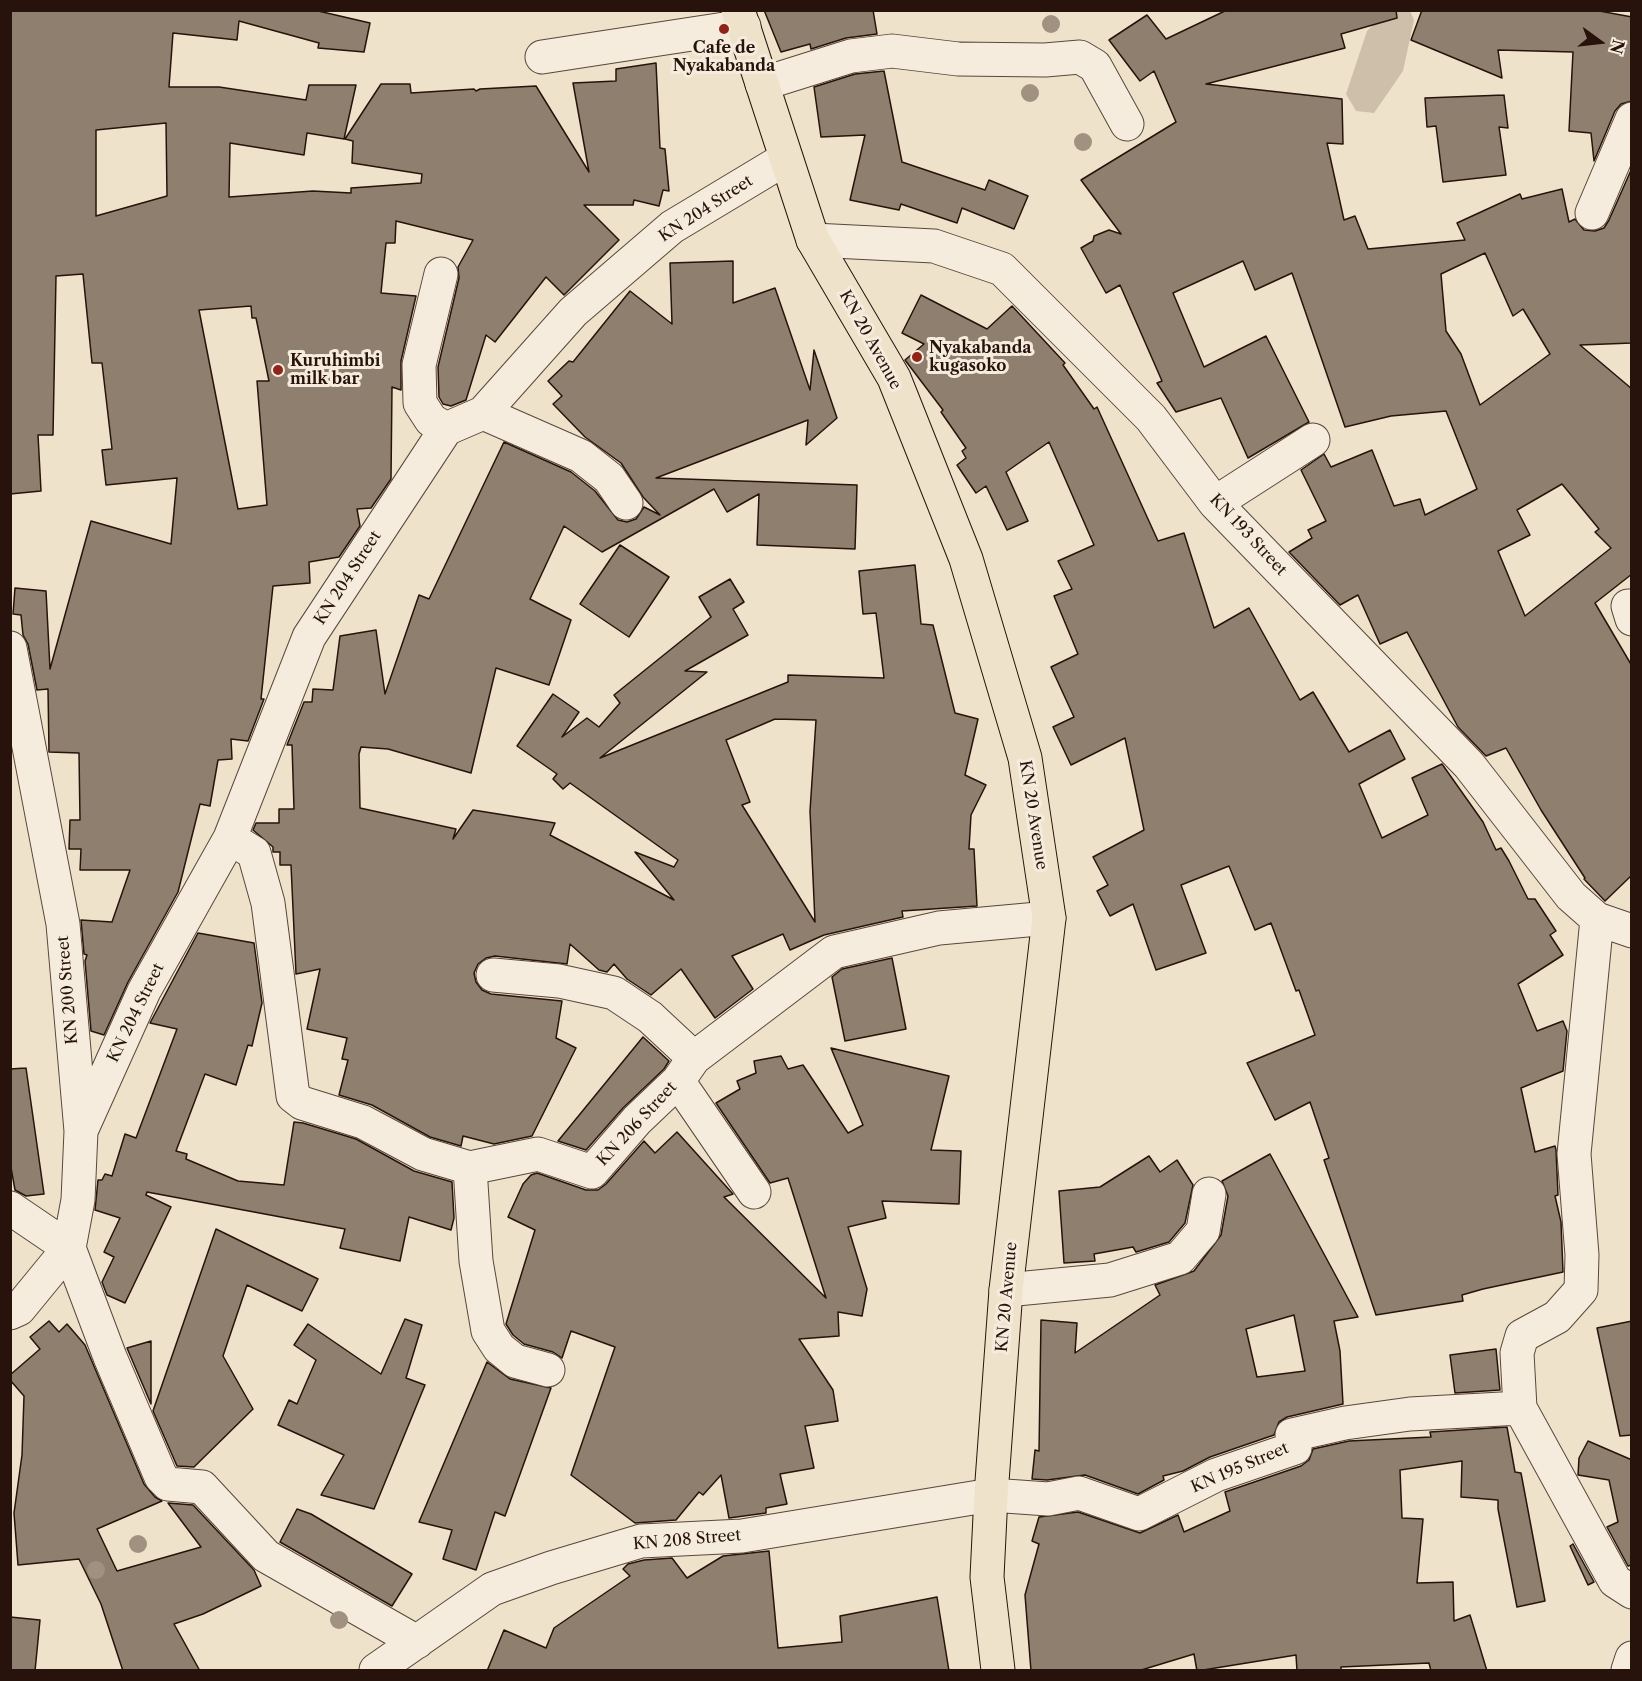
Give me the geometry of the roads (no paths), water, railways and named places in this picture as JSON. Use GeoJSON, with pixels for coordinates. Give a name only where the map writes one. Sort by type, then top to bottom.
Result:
{"type":"FeatureCollection","features":[{"type":"Feature","properties":{"kind":"main road","name":"KN 20 Avenue"},"geometry":{"type":"LineString","coordinates":[[741,18],[813,240],[894,378],[966,559],[1025,758],[1049,918],[1006,1290],[991,1495],[987,1577],[998,1671]]}},
{"type":"Feature","properties":{"kind":"street"},"geometry":{"type":"LineString","coordinates":[[542,57],[741,18]]}},
{"type":"Feature","properties":{"kind":"street"},"geometry":{"type":"LineString","coordinates":[[762,84],[851,56],[892,51],[958,58],[1045,60],[1080,57],[1095,66],[1127,124]]}},
{"type":"Feature","properties":{"kind":"street"},"geometry":{"type":"LineString","coordinates":[[1592,213],[1632,119]]}},
{"type":"Feature","properties":{"kind":"street","name":"KN 204 Street"},"geometry":{"type":"LineString","coordinates":[[81,1131],[144,991],[230,838],[309,637],[446,429],[483,413],[573,312],[672,227],[785,159]]}},
{"type":"Feature","properties":{"kind":"street","name":"KN 193 Street"},"geometry":{"type":"LineString","coordinates":[[813,240],[934,246],[1002,269],[1151,418],[1215,502],[1469,765],[1571,896],[1597,919],[1632,931]]}},
{"type":"Feature","properties":{"kind":"street"},"geometry":{"type":"LineString","coordinates":[[441,273],[429,316],[419,375],[420,404],[431,420],[446,429]]}},
{"type":"Feature","properties":{"kind":"street"},"geometry":{"type":"LineString","coordinates":[[483,413],[581,456],[609,478],[626,503]]}},
{"type":"Feature","properties":{"kind":"street"},"geometry":{"type":"LineString","coordinates":[[1215,502],[1313,440]]}},
{"type":"Feature","properties":{"kind":"street","name":"KN 200 Street"},"geometry":{"type":"LineString","coordinates":[[10,648],[63,924],[81,1131],[78,1200],[69,1248],[19,1309],[10,1313]]}},
{"type":"Feature","properties":{"kind":"street","name":"KN 206 Street"},"geometry":{"type":"LineString","coordinates":[[230,838],[254,853],[268,903],[293,1096],[302,1103],[363,1122],[423,1154],[470,1168],[538,1154],[592,1172],[637,1120],[686,1070],[834,952],[939,928],[1049,918]]}},
{"type":"Feature","properties":{"kind":"street"},"geometry":{"type":"LineString","coordinates":[[1597,919],[1574,1154],[1582,1255],[1581,1290],[1557,1317],[1522,1336],[1517,1353],[1520,1408],[1615,1581],[1632,1592]]}},
{"type":"Feature","properties":{"kind":"street"},"geometry":{"type":"LineString","coordinates":[[493,975],[559,981],[614,993],[650,1017],[686,1070],[754,1192]]}},
{"type":"Feature","properties":{"kind":"street"},"geometry":{"type":"LineString","coordinates":[[470,1168],[476,1261],[488,1331],[500,1348],[515,1361],[548,1370]]}},
{"type":"Feature","properties":{"kind":"street"},"geometry":{"type":"LineString","coordinates":[[1006,1290],[1110,1280],[1180,1258],[1203,1231],[1209,1194]]}},
{"type":"Feature","properties":{"kind":"street"},"geometry":{"type":"LineString","coordinates":[[10,1208],[69,1248],[110,1357],[161,1477],[168,1484],[202,1487],[266,1556],[417,1642]]}},
{"type":"Feature","properties":{"kind":"street","name":"KN 195 Street"},"geometry":{"type":"LineString","coordinates":[[991,1495],[1048,1499],[1079,1493],[1139,1514],[1216,1476],[1295,1448],[1292,1435],[1345,1423],[1410,1414],[1520,1408]]}},
{"type":"Feature","properties":{"kind":"street","name":"KN 208 Street"},"geometry":{"type":"LineString","coordinates":[[376,1671],[492,1589],[551,1568],[641,1541],[742,1536],[991,1495]]}},
{"type":"Feature","properties":{"kind":"street"},"geometry":{"type":"LineString","coordinates":[[1628,1671],[1632,1658]]}},
{"type":"Feature","properties":{"kind":"place","name":"Cafe de Nyakabanda"},"geometry":{"type":"Point","coordinates":[724,29]}},
{"type":"Feature","properties":{"kind":"place","name":"Nyakabanda kugasoko"},"geometry":{"type":"Point","coordinates":[917,357]}},
{"type":"Feature","properties":{"kind":"place","name":"Kuruhimbi milk bar"},"geometry":{"type":"Point","coordinates":[278,370]}}]}
